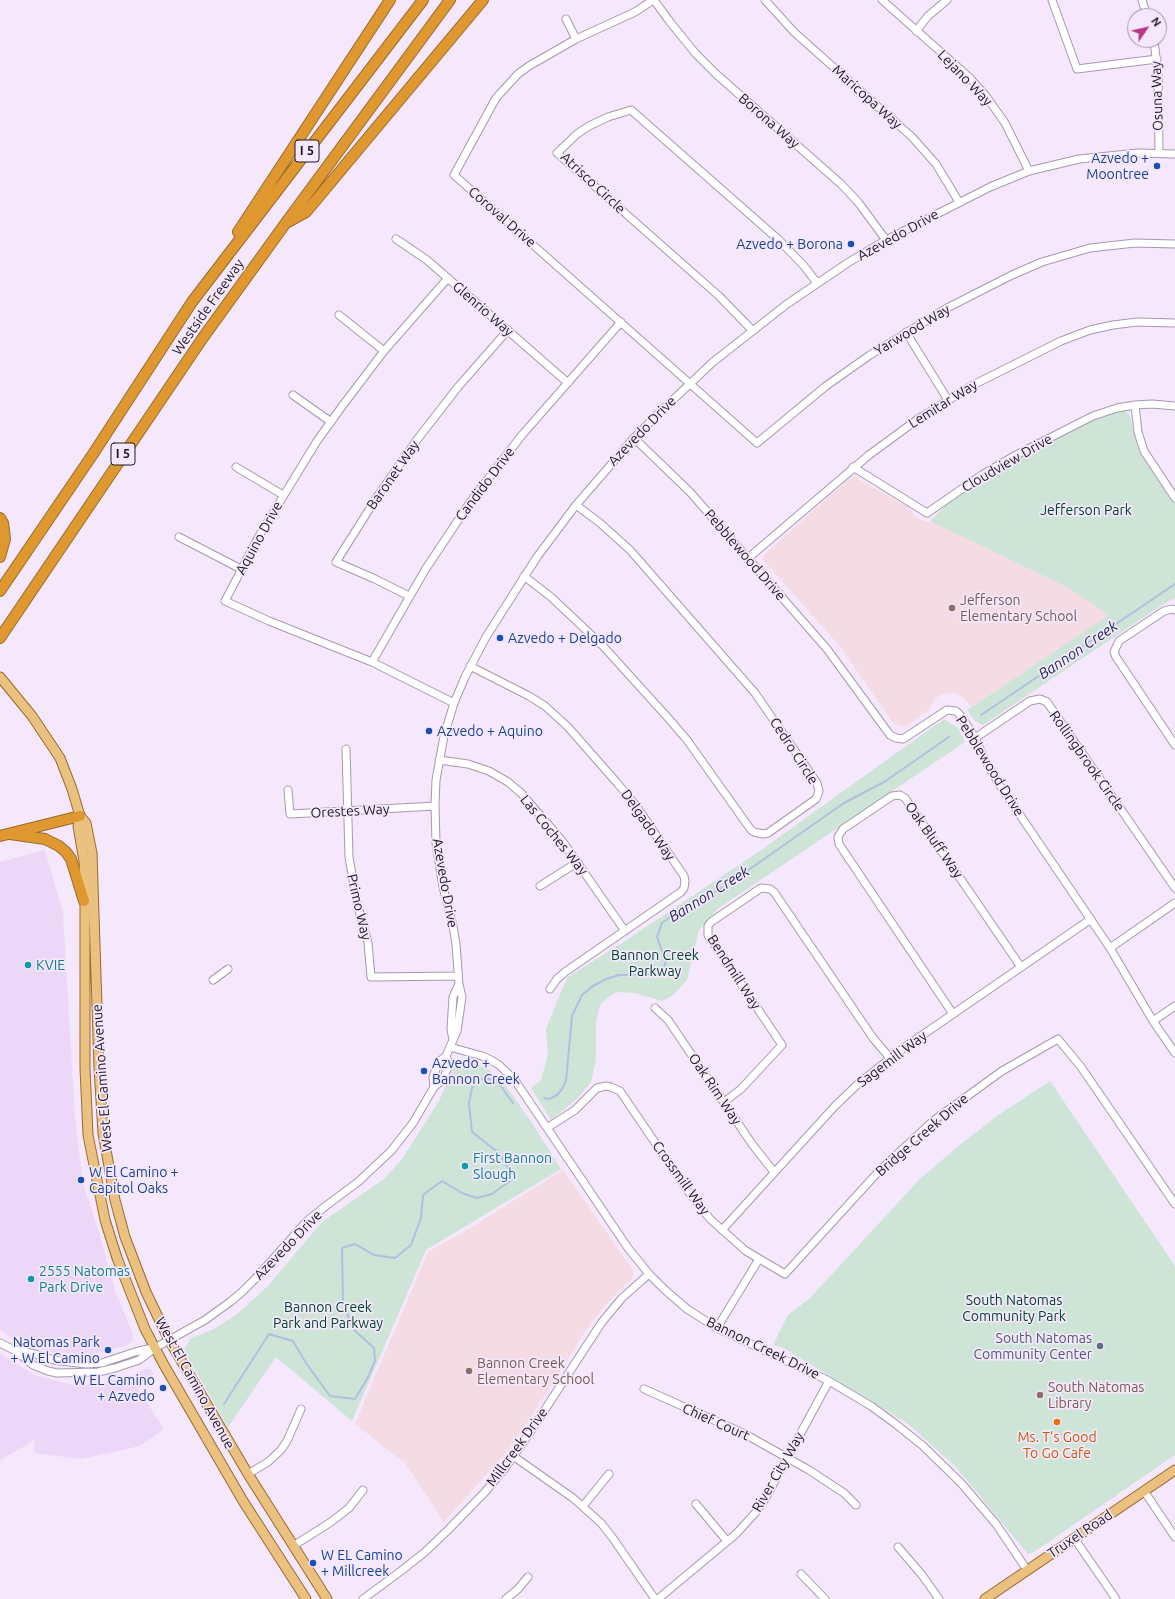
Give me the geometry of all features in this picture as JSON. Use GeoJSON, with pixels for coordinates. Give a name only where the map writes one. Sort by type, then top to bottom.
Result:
{"type":"FeatureCollection","features":[{"type":"Feature","properties":{"kind":"highway"},"geometry":{"type":"LineString","coordinates":[[192,302],[390,0]]}},
{"type":"Feature","properties":{"kind":"highway","name":"Westside Freeway"},"geometry":{"type":"LineString","coordinates":[[0,591],[93,454],[192,302],[423,0]]}},
{"type":"Feature","properties":{"kind":"highway","name":"Westside Freeway"},"geometry":{"type":"LineString","coordinates":[[0,638],[202,339],[450,0]]}},
{"type":"Feature","properties":{"kind":"highway"},"geometry":{"type":"LineString","coordinates":[[285,224],[306,212],[483,0]]}},
{"type":"Feature","properties":{"kind":"highway"},"geometry":{"type":"LineString","coordinates":[[0,518],[3,524],[5,540],[0,557]]}},
{"type":"Feature","properties":{"kind":"highway"},"geometry":{"type":"LineString","coordinates":[[5,835],[80,816]]}},
{"type":"Feature","properties":{"kind":"highway"},"geometry":{"type":"LineString","coordinates":[[5,835],[44,839],[59,846],[71,859],[84,901]]}},
{"type":"Feature","properties":{"kind":"main road","name":"West El Camino Avenue"},"geometry":{"type":"LineString","coordinates":[[0,678],[32,716],[60,758],[72,789],[80,816],[86,823],[92,853],[103,1133],[108,1166],[125,1237],[146,1292],[169,1340],[248,1474],[327,1599]]}},
{"type":"Feature","properties":{"kind":"main road","name":"West El Camino Avenue"},"geometry":{"type":"LineString","coordinates":[[80,816],[78,826],[84,861],[88,1135],[105,1220],[135,1306],[155,1348],[243,1501],[306,1599]]}},
{"type":"Feature","properties":{"kind":"main road","name":"Truxel Road"},"geometry":{"type":"LineString","coordinates":[[985,1599],[1175,1470]]}},
{"type":"Feature","properties":{"kind":"street","name":"Coroval Drive"},"geometry":{"type":"LineString","coordinates":[[654,0],[635,12],[576,39],[529,66],[509,83],[490,110],[454,175],[690,383]]}},
{"type":"Feature","properties":{"kind":"street","name":"Borona Way"},"geometry":{"type":"LineString","coordinates":[[654,0],[696,54],[716,74],[841,184],[858,202],[886,240]]}},
{"type":"Feature","properties":{"kind":"street","name":"Maricopa Way"},"geometry":{"type":"LineString","coordinates":[[765,0],[794,32],[912,137],[936,164],[959,202]]}},
{"type":"Feature","properties":{"kind":"street","name":"Lejano Way"},"geometry":{"type":"LineString","coordinates":[[882,0],[969,77],[986,96],[1005,123],[1029,171]]}},
{"type":"Feature","properties":{"kind":"street"},"geometry":{"type":"LineString","coordinates":[[916,31],[928,16],[948,0]]}},
{"type":"Feature","properties":{"kind":"street"},"geometry":{"type":"LineString","coordinates":[[1052,0],[1077,69],[1157,59]]}},
{"type":"Feature","properties":{"kind":"street"},"geometry":{"type":"LineString","coordinates":[[566,18],[576,39]]}},
{"type":"Feature","properties":{"kind":"street","name":"Osuna Way"},"geometry":{"type":"LineString","coordinates":[[1155,48],[1158,75],[1159,153]]}},
{"type":"Feature","properties":{"kind":"street","name":"Atrisco Circle"},"geometry":{"type":"LineString","coordinates":[[752,330],[719,296],[557,153],[577,134],[589,126],[608,117],[631,110],[779,240],[800,262],[816,283]]}},
{"type":"Feature","properties":{"kind":"street","name":"Azevedo Drive"},"geometry":{"type":"LineString","coordinates":[[155,1348],[205,1320],[230,1302],[255,1279],[307,1222],[326,1205],[358,1182],[379,1164],[413,1123],[434,1087],[443,1080],[449,1064],[446,1056],[457,1031],[462,997],[459,984],[453,926],[439,865],[436,842],[435,806],[439,760],[444,736],[454,703],[470,666],[524,576],[576,505],[634,438],[690,383],[752,330],[816,283],[886,240],[990,187],[1029,171],[1079,159],[1132,154],[1175,154]]}},
{"type":"Feature","properties":{"kind":"street","name":"Glenrio Way"},"geometry":{"type":"LineString","coordinates":[[396,239],[427,260],[568,383]]}},
{"type":"Feature","properties":{"kind":"street","name":"Yarwood Way"},"geometry":{"type":"LineString","coordinates":[[690,383],[757,443],[826,386],[906,332],[986,288],[1042,262],[1066,254],[1110,245],[1135,243],[1175,244]]}},
{"type":"Feature","properties":{"kind":"street","name":"Aquino Drive"},"geometry":{"type":"LineString","coordinates":[[448,278],[384,351],[331,422],[283,495],[241,569],[225,602],[372,662],[454,703]]}},
{"type":"Feature","properties":{"kind":"street"},"geometry":{"type":"LineString","coordinates":[[339,315],[384,351]]}},
{"type":"Feature","properties":{"kind":"street","name":"Candido Drive"},"geometry":{"type":"LineString","coordinates":[[372,662],[409,596],[447,535],[471,501],[522,435],[621,322]]}},
{"type":"Feature","properties":{"kind":"street","name":"Lemitar Way"},"geometry":{"type":"LineString","coordinates":[[747,559],[853,467],[948,400],[1002,369],[1076,335],[1098,328],[1129,323],[1175,323]]}},
{"type":"Feature","properties":{"kind":"street","name":"Baronet Way"},"geometry":{"type":"LineString","coordinates":[[409,596],[336,562],[377,497],[416,441],[462,381],[508,330]]}},
{"type":"Feature","properties":{"kind":"street"},"geometry":{"type":"LineString","coordinates":[[906,332],[948,400]]}},
{"type":"Feature","properties":{"kind":"street"},"geometry":{"type":"LineString","coordinates":[[293,395],[331,422]]}},
{"type":"Feature","properties":{"kind":"street","name":"Cloudview Drive"},"geometry":{"type":"LineString","coordinates":[[853,467],[927,513],[982,475],[1044,440],[1093,416],[1112,409],[1135,405],[1152,404],[1175,406]]}},
{"type":"Feature","properties":{"kind":"street"},"geometry":{"type":"LineString","coordinates":[[1135,405],[1138,432],[1144,451],[1175,498]]}},
{"type":"Feature","properties":{"kind":"street","name":"Pebblewood Drive"},"geometry":{"type":"LineString","coordinates":[[634,438],[690,492],[827,649],[890,735],[903,739],[948,710],[956,711],[961,716],[975,738],[985,760],[999,784],[1110,948],[1153,1021],[1175,1053]]}},
{"type":"Feature","properties":{"kind":"street"},"geometry":{"type":"LineString","coordinates":[[236,467],[283,495]]}},
{"type":"Feature","properties":{"kind":"street","name":"Cedro Circle"},"geometry":{"type":"LineString","coordinates":[[524,576],[551,597],[603,646],[669,719],[695,751],[751,830],[763,834],[768,833],[816,799],[819,791],[817,783],[755,693],[630,550],[600,523],[576,505]]}},
{"type":"Feature","properties":{"kind":"street"},"geometry":{"type":"LineString","coordinates":[[179,537],[241,569]]}},
{"type":"Feature","properties":{"kind":"street"},"geometry":{"type":"LineString","coordinates":[[1175,610],[1172,609],[1164,611],[1119,641],[1115,648],[1116,657],[1175,745]]}},
{"type":"Feature","properties":{"kind":"street","name":"Delgado Way"},"geometry":{"type":"LineString","coordinates":[[470,666],[529,696],[555,714],[637,807],[684,876],[685,884],[681,892],[565,972],[557,979],[550,989]]}},
{"type":"Feature","properties":{"kind":"street","name":"Rollingbrook Circle"},"geometry":{"type":"LineString","coordinates":[[975,738],[1030,701],[1040,699],[1047,702],[1175,888]]}},
{"type":"Feature","properties":{"kind":"street","name":"Primo Way"},"geometry":{"type":"LineString","coordinates":[[346,749],[349,857],[352,880],[368,943],[371,977],[458,976]]}},
{"type":"Feature","properties":{"kind":"street","name":"Las Coches Way"},"geometry":{"type":"LineString","coordinates":[[439,760],[479,767],[499,776],[521,793],[550,825],[578,862],[625,931]]}},
{"type":"Feature","properties":{"kind":"street","name":"Orestes Way"},"geometry":{"type":"LineString","coordinates":[[288,790],[290,814],[435,806]]}},
{"type":"Feature","properties":{"kind":"street","name":"Oak Bluff Way"},"geometry":{"type":"LineString","coordinates":[[953,1014],[839,844],[838,837],[842,829],[892,796],[896,795],[905,798],[1021,967]]}},
{"type":"Feature","properties":{"kind":"street"},"geometry":{"type":"LineString","coordinates":[[540,886],[578,862]]}},
{"type":"Feature","properties":{"kind":"street","name":"Bendmill Way"},"geometry":{"type":"LineString","coordinates":[[724,1102],[741,1089],[782,1045],[708,935],[708,926],[711,922],[761,888],[770,889],[774,892],[873,1038],[890,1058]]}},
{"type":"Feature","properties":{"kind":"street"},"geometry":{"type":"LineString","coordinates":[[1110,948],[1175,903]]}},
{"type":"Feature","properties":{"kind":"street","name":"Sagemill Way"},"geometry":{"type":"LineString","coordinates":[[722,1230],[835,1106],[859,1083],[890,1058],[1091,919]]}},
{"type":"Feature","properties":{"kind":"street"},"geometry":{"type":"LineString","coordinates":[[213,980],[228,970]]}},
{"type":"Feature","properties":{"kind":"street"},"geometry":{"type":"LineString","coordinates":[[1153,1021],[1175,1006]]}},
{"type":"Feature","properties":{"kind":"street","name":"Oak Rim Way"},"geometry":{"type":"LineString","coordinates":[[655,1008],[668,1020],[752,1144],[774,1172]]}},
{"type":"Feature","properties":{"kind":"street","name":"Bridge Creek Drive"},"geometry":{"type":"LineString","coordinates":[[759,1259],[785,1274],[879,1171],[933,1122],[987,1082],[1023,1059],[1058,1040],[1081,1067],[1175,1204]]}},
{"type":"Feature","properties":{"kind":"street","name":"Bannon Creek Drive"},"geometry":{"type":"LineString","coordinates":[[452,1044],[495,1062],[507,1071],[514,1079],[628,1248],[649,1274],[665,1290],[687,1308],[717,1328],[828,1381],[871,1406],[893,1422],[942,1463],[961,1483],[996,1524],[1027,1570]]}},
{"type":"Feature","properties":{"kind":"street","name":"Crossmill Way"},"geometry":{"type":"LineString","coordinates":[[547,1128],[574,1110],[597,1088],[606,1086],[620,1091],[698,1205],[722,1230],[759,1259]]}},
{"type":"Feature","properties":{"kind":"street"},"geometry":{"type":"LineString","coordinates":[[717,1328],[759,1259]]}},
{"type":"Feature","properties":{"kind":"street","name":"Millcreek Drive"},"geometry":{"type":"LineString","coordinates":[[363,1599],[401,1572],[448,1530],[484,1492],[514,1456],[602,1322],[622,1298],[649,1274]]}},
{"type":"Feature","properties":{"kind":"street"},"geometry":{"type":"LineString","coordinates":[[0,1343],[14,1350],[33,1365],[58,1373],[80,1373],[115,1368],[139,1360],[155,1348]]}},
{"type":"Feature","properties":{"kind":"street"},"geometry":{"type":"LineString","coordinates":[[14,1350],[28,1352],[59,1361],[86,1364],[102,1362],[135,1352],[155,1348]]}},
{"type":"Feature","properties":{"kind":"street","name":"River City Way"},"geometry":{"type":"LineString","coordinates":[[658,1599],[727,1541],[747,1523],[756,1512],[788,1457],[828,1381]]}},
{"type":"Feature","properties":{"kind":"street","name":"Chief Court"},"geometry":{"type":"LineString","coordinates":[[644,1389],[743,1432],[810,1470],[844,1493],[856,1505]]}},
{"type":"Feature","properties":{"kind":"street"},"geometry":{"type":"LineString","coordinates":[[248,1474],[268,1462],[281,1450],[287,1441],[301,1409]]}},
{"type":"Feature","properties":{"kind":"street"},"geometry":{"type":"LineString","coordinates":[[514,1456],[583,1506],[600,1523],[612,1537],[655,1599]]}},
{"type":"Feature","properties":{"kind":"street"},"geometry":{"type":"LineString","coordinates":[[583,1506],[609,1474]]}},
{"type":"Feature","properties":{"kind":"street"},"geometry":{"type":"LineString","coordinates":[[293,1546],[331,1522],[349,1508],[363,1490]]}},
{"type":"Feature","properties":{"kind":"street"},"geometry":{"type":"LineString","coordinates":[[1144,1491],[1175,1537]]}},
{"type":"Feature","properties":{"kind":"street"},"geometry":{"type":"LineString","coordinates":[[696,1504],[727,1541]]}},
{"type":"Feature","properties":{"kind":"street"},"geometry":{"type":"LineString","coordinates":[[1074,1538],[1116,1599]]}},
{"type":"Feature","properties":{"kind":"street"},"geometry":{"type":"LineString","coordinates":[[898,1547],[922,1575],[939,1599]]}},
{"type":"Feature","properties":{"kind":"street"},"geometry":{"type":"LineString","coordinates":[[801,1574],[825,1599]]}},
{"type":"Feature","properties":{"kind":"street"},"geometry":{"type":"LineString","coordinates":[[506,1599],[518,1589],[528,1577]]}},
{"type":"Feature","properties":{"kind":"shaded area","name":"Jefferson Elementary School"},"geometry":{"type":"Polygon","coordinates":[[[855,477],[908,507],[916,517],[924,521],[935,523],[1069,588],[1109,615],[971,707],[961,696],[953,693],[940,695],[934,700],[928,710],[905,727],[894,724],[839,645],[763,560],[764,555],[850,478],[855,477]]]}},
{"type":"Feature","properties":{"kind":"shaded area"},"geometry":{"type":"Polygon","coordinates":[[[45,850],[63,913],[75,1118],[83,1184],[99,1232],[115,1291],[133,1334],[133,1340],[127,1345],[96,1354],[84,1355],[54,1353],[12,1338],[0,1330],[0,862],[45,850]]]}},
{"type":"Feature","properties":{"kind":"shaded area","name":"Bannon Creek Elementary School"},"geometry":{"type":"Polygon","coordinates":[[[563,1170],[630,1266],[633,1271],[633,1277],[607,1303],[586,1330],[535,1411],[508,1450],[444,1522],[405,1463],[355,1424],[428,1252],[472,1227],[563,1170]]]}},
{"type":"Feature","properties":{"kind":"shaded area"},"geometry":{"type":"Polygon","coordinates":[[[0,1353],[35,1375],[81,1386],[125,1378],[146,1369],[150,1369],[154,1374],[136,1386],[164,1429],[140,1446],[81,1459],[34,1453],[35,1440],[0,1460],[0,1353]]]}},
{"type":"Feature","properties":{"kind":"green space","name":"Jefferson Park"},"geometry":{"type":"Polygon","coordinates":[[[1117,411],[1124,411],[1130,415],[1133,431],[1143,458],[1175,503],[1175,599],[1170,600],[1138,621],[983,725],[975,721],[967,710],[1109,615],[1069,588],[930,521],[946,505],[1027,453],[1097,418],[1117,411]]]}},
{"type":"Feature","properties":{"kind":"green space","name":"Bannon Creek Parkway"},"geometry":{"type":"Polygon","coordinates":[[[944,719],[958,728],[965,742],[719,908],[699,930],[687,980],[672,996],[662,1001],[635,993],[616,992],[601,1003],[596,1020],[596,1060],[591,1082],[578,1098],[551,1120],[531,1088],[541,1080],[548,1054],[546,1029],[568,977],[757,853],[944,719]]]}},
{"type":"Feature","properties":{"kind":"green space","name":"Bannon Creek Park and Parkway"},"geometry":{"type":"Polygon","coordinates":[[[464,1061],[477,1064],[491,1071],[506,1086],[532,1123],[561,1169],[426,1250],[352,1421],[276,1357],[228,1427],[184,1350],[190,1339],[214,1329],[236,1315],[268,1286],[322,1222],[384,1179],[402,1159],[439,1101],[456,1063],[464,1061]]]}},
{"type":"Feature","properties":{"kind":"green space","name":"South Natomas Community Park"},"geometry":{"type":"Polygon","coordinates":[[[1050,1081],[1175,1266],[1175,1455],[1034,1552],[1028,1554],[955,1466],[907,1423],[782,1347],[773,1345],[788,1315],[809,1299],[920,1179],[997,1116],[1050,1081]]]}},
{"type":"Feature","properties":{"kind":"waterway","name":"Bannon Creek"},"geometry":{"type":"LineString","coordinates":[[981,715],[1175,584]]}},
{"type":"Feature","properties":{"kind":"waterway","name":"Bannon Creek"},"geometry":{"type":"LineString","coordinates":[[544,1098],[549,1099],[557,1095],[566,1081],[572,1016],[582,995],[593,986],[606,979],[619,975],[655,974],[663,969],[666,962],[657,937],[662,923],[675,914],[727,885],[844,803],[884,782],[949,737]]}},
{"type":"Feature","properties":{"kind":"waterway","name":"Bannon Creek"},"geometry":{"type":"LineString","coordinates":[[224,1404],[269,1334],[293,1341],[306,1363],[330,1396],[355,1399],[367,1379],[375,1361],[374,1348],[353,1329],[343,1302],[342,1248],[355,1244],[374,1255],[395,1258],[411,1245],[421,1218],[423,1195],[442,1181],[464,1194],[477,1198],[492,1194],[514,1178],[499,1153],[472,1132],[469,1103],[472,1088],[480,1079],[495,1080],[513,1103]]}},
{"type":"Feature","properties":{"kind":"place","name":"Azvedo + Moontree"},"geometry":{"type":"Point","coordinates":[1157,166]}},
{"type":"Feature","properties":{"kind":"place","name":"Azvedo + Borona"},"geometry":{"type":"Point","coordinates":[851,244]}},
{"type":"Feature","properties":{"kind":"place","name":"Jefferson Elementary School"},"geometry":{"type":"Point","coordinates":[952,608]}},
{"type":"Feature","properties":{"kind":"place","name":"Azvedo + Delgado"},"geometry":{"type":"Point","coordinates":[500,638]}},
{"type":"Feature","properties":{"kind":"place","name":"Azvedo + Aquino"},"geometry":{"type":"Point","coordinates":[429,731]}},
{"type":"Feature","properties":{"kind":"place","name":"KVIE"},"geometry":{"type":"Point","coordinates":[28,965]}},
{"type":"Feature","properties":{"kind":"place","name":"Azvedo + Bannon Creek"},"geometry":{"type":"Point","coordinates":[424,1071]}},
{"type":"Feature","properties":{"kind":"place","name":"First Bannon Slough"},"geometry":{"type":"Point","coordinates":[465,1166]}},
{"type":"Feature","properties":{"kind":"place","name":"W El Camino + Capitol Oaks"},"geometry":{"type":"Point","coordinates":[81,1180]}},
{"type":"Feature","properties":{"kind":"place","name":"2555 Natomas Park Drive"},"geometry":{"type":"Point","coordinates":[31,1279]}},
{"type":"Feature","properties":{"kind":"place","name":"South Natomas Community Center"},"geometry":{"type":"Point","coordinates":[1100,1346]}},
{"type":"Feature","properties":{"kind":"place","name":"Natomas Park + W El Camino"},"geometry":{"type":"Point","coordinates":[108,1350]}},
{"type":"Feature","properties":{"kind":"place","name":"Bannon Creek Elementary School"},"geometry":{"type":"Point","coordinates":[469,1371]}},
{"type":"Feature","properties":{"kind":"place","name":"W EL Camino + Azvedo"},"geometry":{"type":"Point","coordinates":[163,1388]}},
{"type":"Feature","properties":{"kind":"place","name":"South Natomas Library"},"geometry":{"type":"Point","coordinates":[1040,1395]}},
{"type":"Feature","properties":{"kind":"place","name":"Ms. T's Good To Go Cafe"},"geometry":{"type":"Point","coordinates":[1057,1422]}},
{"type":"Feature","properties":{"kind":"place","name":"W EL Camino + Millcreek"},"geometry":{"type":"Point","coordinates":[313,1563]}}]}
